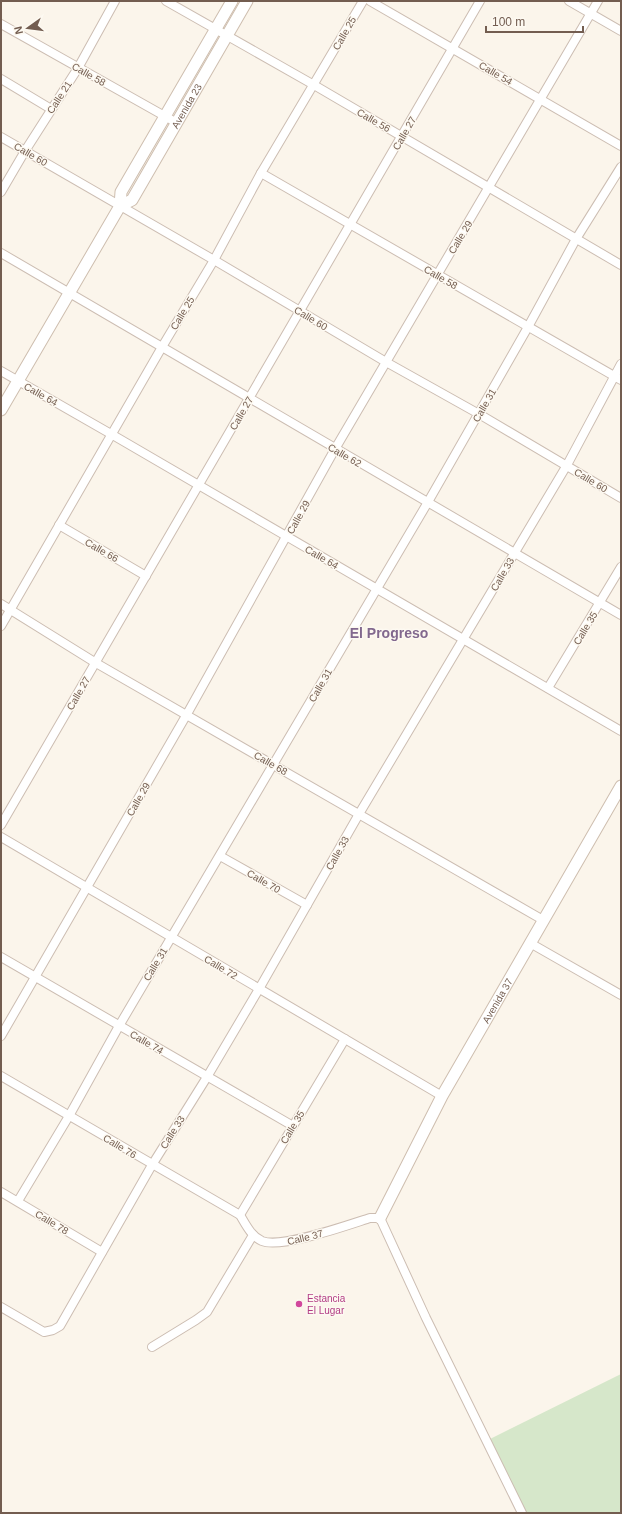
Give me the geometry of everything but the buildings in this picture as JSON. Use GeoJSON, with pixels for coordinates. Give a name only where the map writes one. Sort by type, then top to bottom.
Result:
{"type":"FeatureCollection","features":[{"type":"Feature","properties":{"kind":"street","name":"Calle 21"},"geometry":{"type":"LineString","coordinates":[[1,192],[51,109],[78,68],[115,1]]}},
{"type":"Feature","properties":{"kind":"street","name":"Calle 56"},"geometry":{"type":"LineString","coordinates":[[166,1],[216,28],[621,265]]}},
{"type":"Feature","properties":{"kind":"street","name":"Avenida 23"},"geometry":{"type":"LineString","coordinates":[[1,410],[120,206],[121,192],[232,1]]}},
{"type":"Feature","properties":{"kind":"street","name":"Avenida 23"},"geometry":{"type":"LineString","coordinates":[[120,206],[132,200],[247,1]]}},
{"type":"Feature","properties":{"kind":"street","name":"Calle 25"},"geometry":{"type":"LineString","coordinates":[[1,626],[111,434],[214,260],[261,173],[363,1]]}},
{"type":"Feature","properties":{"kind":"street","name":"Calle 54"},"geometry":{"type":"LineString","coordinates":[[370,1],[621,146]]}},
{"type":"Feature","properties":{"kind":"street","name":"Calle 27"},"geometry":{"type":"LineString","coordinates":[[1,825],[480,1]]}},
{"type":"Feature","properties":{"kind":"street"},"geometry":{"type":"LineString","coordinates":[[569,1],[621,32]]}},
{"type":"Feature","properties":{"kind":"street","name":"Calle 29"},"geometry":{"type":"LineString","coordinates":[[1,1036],[187,714],[335,449],[598,1]]}},
{"type":"Feature","properties":{"kind":"street","name":"Calle 58"},"geometry":{"type":"LineString","coordinates":[[1,24],[177,123]]}},
{"type":"Feature","properties":{"kind":"street"},"geometry":{"type":"LineString","coordinates":[[1,79],[51,109]]}},
{"type":"Feature","properties":{"kind":"street","name":"Calle 60"},"geometry":{"type":"LineString","coordinates":[[1,137],[214,260],[386,362],[567,465],[621,498]]}},
{"type":"Feature","properties":{"kind":"street","name":"Calle 31"},"geometry":{"type":"LineString","coordinates":[[18,1202],[171,937],[479,414],[576,239],[621,168]]}},
{"type":"Feature","properties":{"kind":"street","name":"Calle 58"},"geometry":{"type":"LineString","coordinates":[[261,173],[617,378]]}},
{"type":"Feature","properties":{"kind":"street","name":"Calle 62"},"geometry":{"type":"LineString","coordinates":[[1,253],[428,502],[514,554],[621,615]]}},
{"type":"Feature","properties":{"kind":"street","name":"Calle 33"},"geometry":{"type":"LineString","coordinates":[[1,1307],[44,1332],[53,1330],[60,1326],[152,1165],[207,1077],[308,905],[359,814],[567,465],[617,378],[621,364]]}},
{"type":"Feature","properties":{"kind":"street","name":"Calle 64"},"geometry":{"type":"LineString","coordinates":[[1,371],[200,485],[621,731]]}},
{"type":"Feature","properties":{"kind":"street","name":"Calle 66"},"geometry":{"type":"LineString","coordinates":[[59,525],[146,576]]}},
{"type":"Feature","properties":{"kind":"street","name":"Calle 35"},"geometry":{"type":"LineString","coordinates":[[548,688],[621,567]]}},
{"type":"Feature","properties":{"kind":"street","name":"Calle 68"},"geometry":{"type":"LineString","coordinates":[[1,604],[96,663],[543,920]]}},
{"type":"Feature","properties":{"kind":"street","name":"Avenida 37"},"geometry":{"type":"LineString","coordinates":[[380,1218],[442,1096],[621,786]]}},
{"type":"Feature","properties":{"kind":"street","name":"Calle 72"},"geometry":{"type":"LineString","coordinates":[[1,837],[442,1096]]}},
{"type":"Feature","properties":{"kind":"street","name":"Calle 70"},"geometry":{"type":"LineString","coordinates":[[220,856],[308,905]]}},
{"type":"Feature","properties":{"kind":"street"},"geometry":{"type":"LineString","coordinates":[[530,943],[621,995]]}},
{"type":"Feature","properties":{"kind":"street","name":"Calle 74"},"geometry":{"type":"LineString","coordinates":[[1,957],[293,1126]]}},
{"type":"Feature","properties":{"kind":"street","name":"Calle 35"},"geometry":{"type":"LineString","coordinates":[[240,1215],[345,1039]]}},
{"type":"Feature","properties":{"kind":"street","name":"Calle 76"},"geometry":{"type":"LineString","coordinates":[[1,1076],[240,1215]]}},
{"type":"Feature","properties":{"kind":"street","name":"Calle 78"},"geometry":{"type":"LineString","coordinates":[[1,1192],[102,1252]]}},
{"type":"Feature","properties":{"kind":"street"},"geometry":{"type":"LineString","coordinates":[[152,1347],[207,1312],[253,1235],[240,1215]]}},
{"type":"Feature","properties":{"kind":"street","name":"Calle 37"},"geometry":{"type":"LineString","coordinates":[[253,1235],[262,1241],[272,1244],[292,1241],[370,1218],[380,1218]]}},
{"type":"Feature","properties":{"kind":"street"},"geometry":{"type":"LineString","coordinates":[[380,1218],[426,1318],[522,1513]]}},
{"type":"Feature","properties":{"kind":"green space"},"geometry":{"type":"Polygon","coordinates":[[[621,1374],[621,1513],[526,1513],[490,1439],[621,1374]]]}},
{"type":"Feature","properties":{"kind":"place","name":"Estancia El Lugar"},"geometry":{"type":"Point","coordinates":[299,1304]}},
{"type":"Feature","properties":{"kind":"district","name":"El Progreso"},"geometry":{"type":"Point","coordinates":[389,633]}}]}
